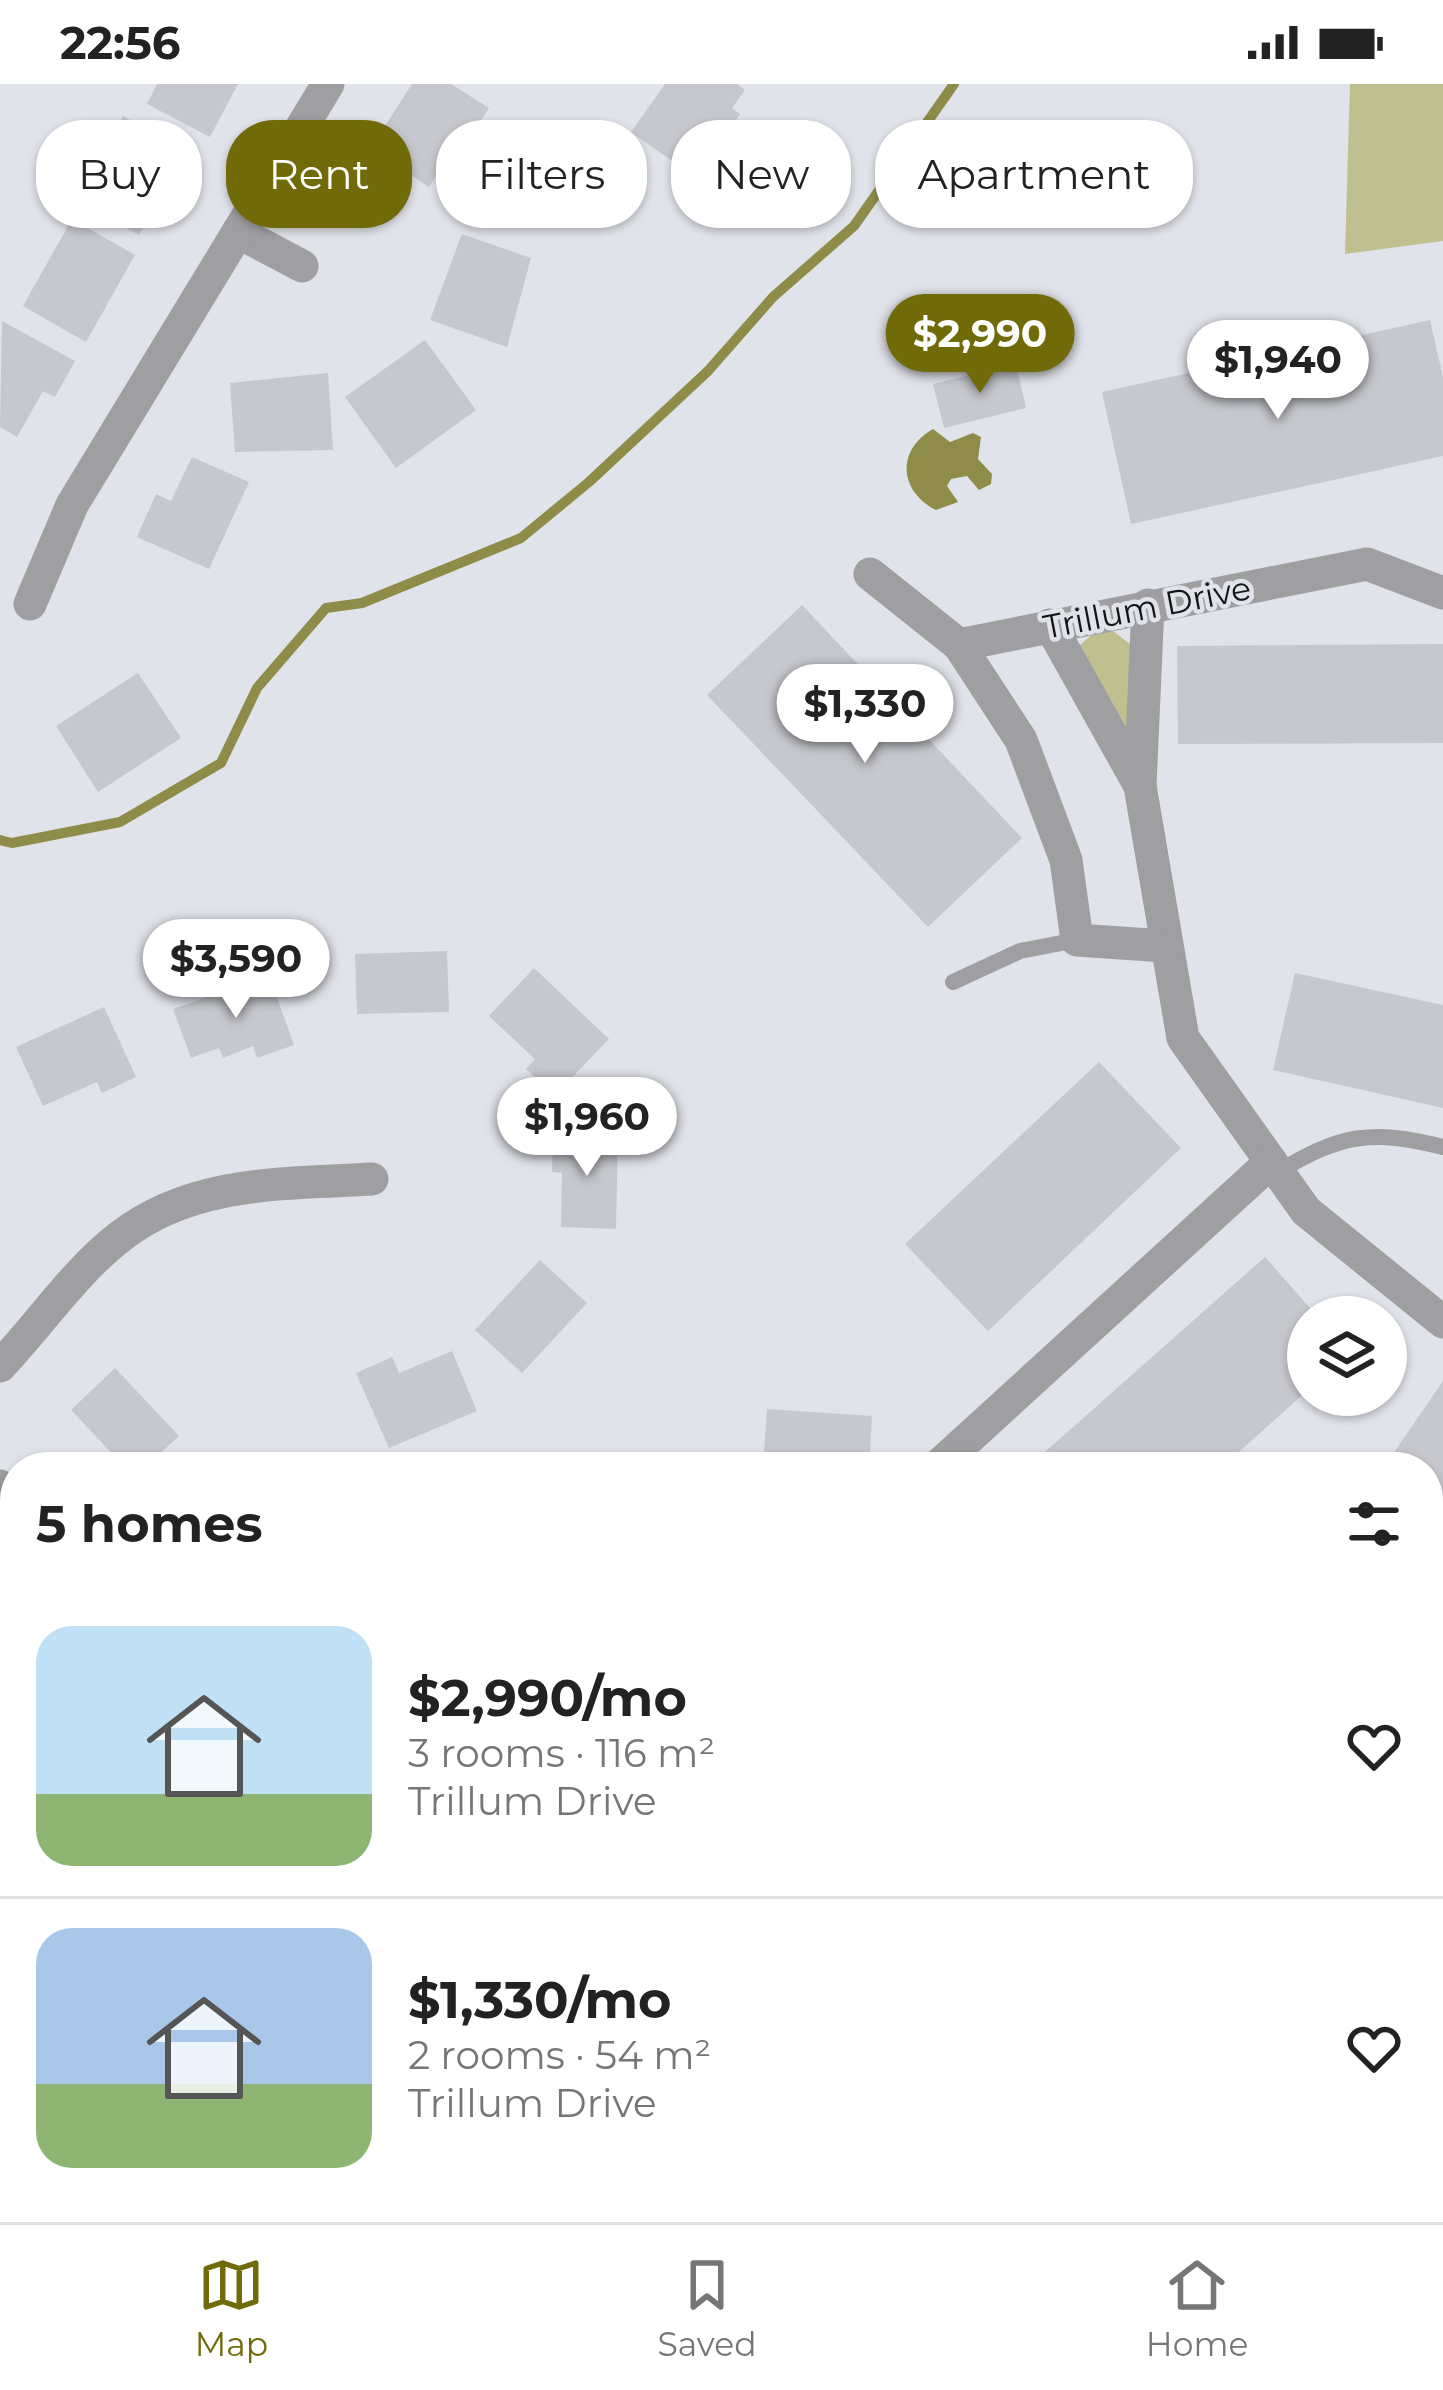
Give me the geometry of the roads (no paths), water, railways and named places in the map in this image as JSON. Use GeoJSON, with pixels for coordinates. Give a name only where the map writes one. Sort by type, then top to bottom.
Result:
{"type":"FeatureCollection","features":[{"type":"Feature","properties":{"kind":"street"},"geometry":{"type":"LineString","coordinates":[[30,604],[72,505],[328,84]]}},
{"type":"Feature","properties":{"kind":"street"},"geometry":{"type":"LineString","coordinates":[[238,232],[302,266]]}},
{"type":"Feature","properties":{"kind":"street","name":"Trillum Drive"},"geometry":{"type":"LineString","coordinates":[[959,645],[1367,564],[1443,593]]}},
{"type":"Feature","properties":{"kind":"street"},"geometry":{"type":"LineString","coordinates":[[869,574],[959,645],[1021,740],[1066,860],[1077,940],[1165,946]]}},
{"type":"Feature","properties":{"kind":"street"},"geometry":{"type":"LineString","coordinates":[[1148,605],[1141,786],[1183,1038],[1306,1211],[1443,1322]]}},
{"type":"Feature","properties":{"kind":"street"},"geometry":{"type":"LineString","coordinates":[[1050,625],[1141,786]]}},
{"type":"Feature","properties":{"kind":"street"},"geometry":{"type":"LineString","coordinates":[[955,1452],[1275,1167]]}},
{"type":"Feature","properties":{"kind":"street"},"geometry":{"type":"LineString","coordinates":[[0,1366],[83,1271],[122,1235],[163,1210],[248,1186],[372,1179]]}},
{"type":"Feature","properties":{"kind":"lane"},"geometry":{"type":"LineString","coordinates":[[953,982],[1020,951],[1077,940]]}},
{"type":"Feature","properties":{"kind":"lane"},"geometry":{"type":"LineString","coordinates":[[1275,1167],[1322,1145],[1369,1133],[1443,1147]]}},
{"type":"Feature","properties":{"kind":"waterway"},"geometry":{"type":"LineString","coordinates":[[0,840],[12,843],[120,822],[221,763],[257,688],[326,608],[362,603],[521,538],[708,371],[773,297],[854,226],[954,84]]}}]}
